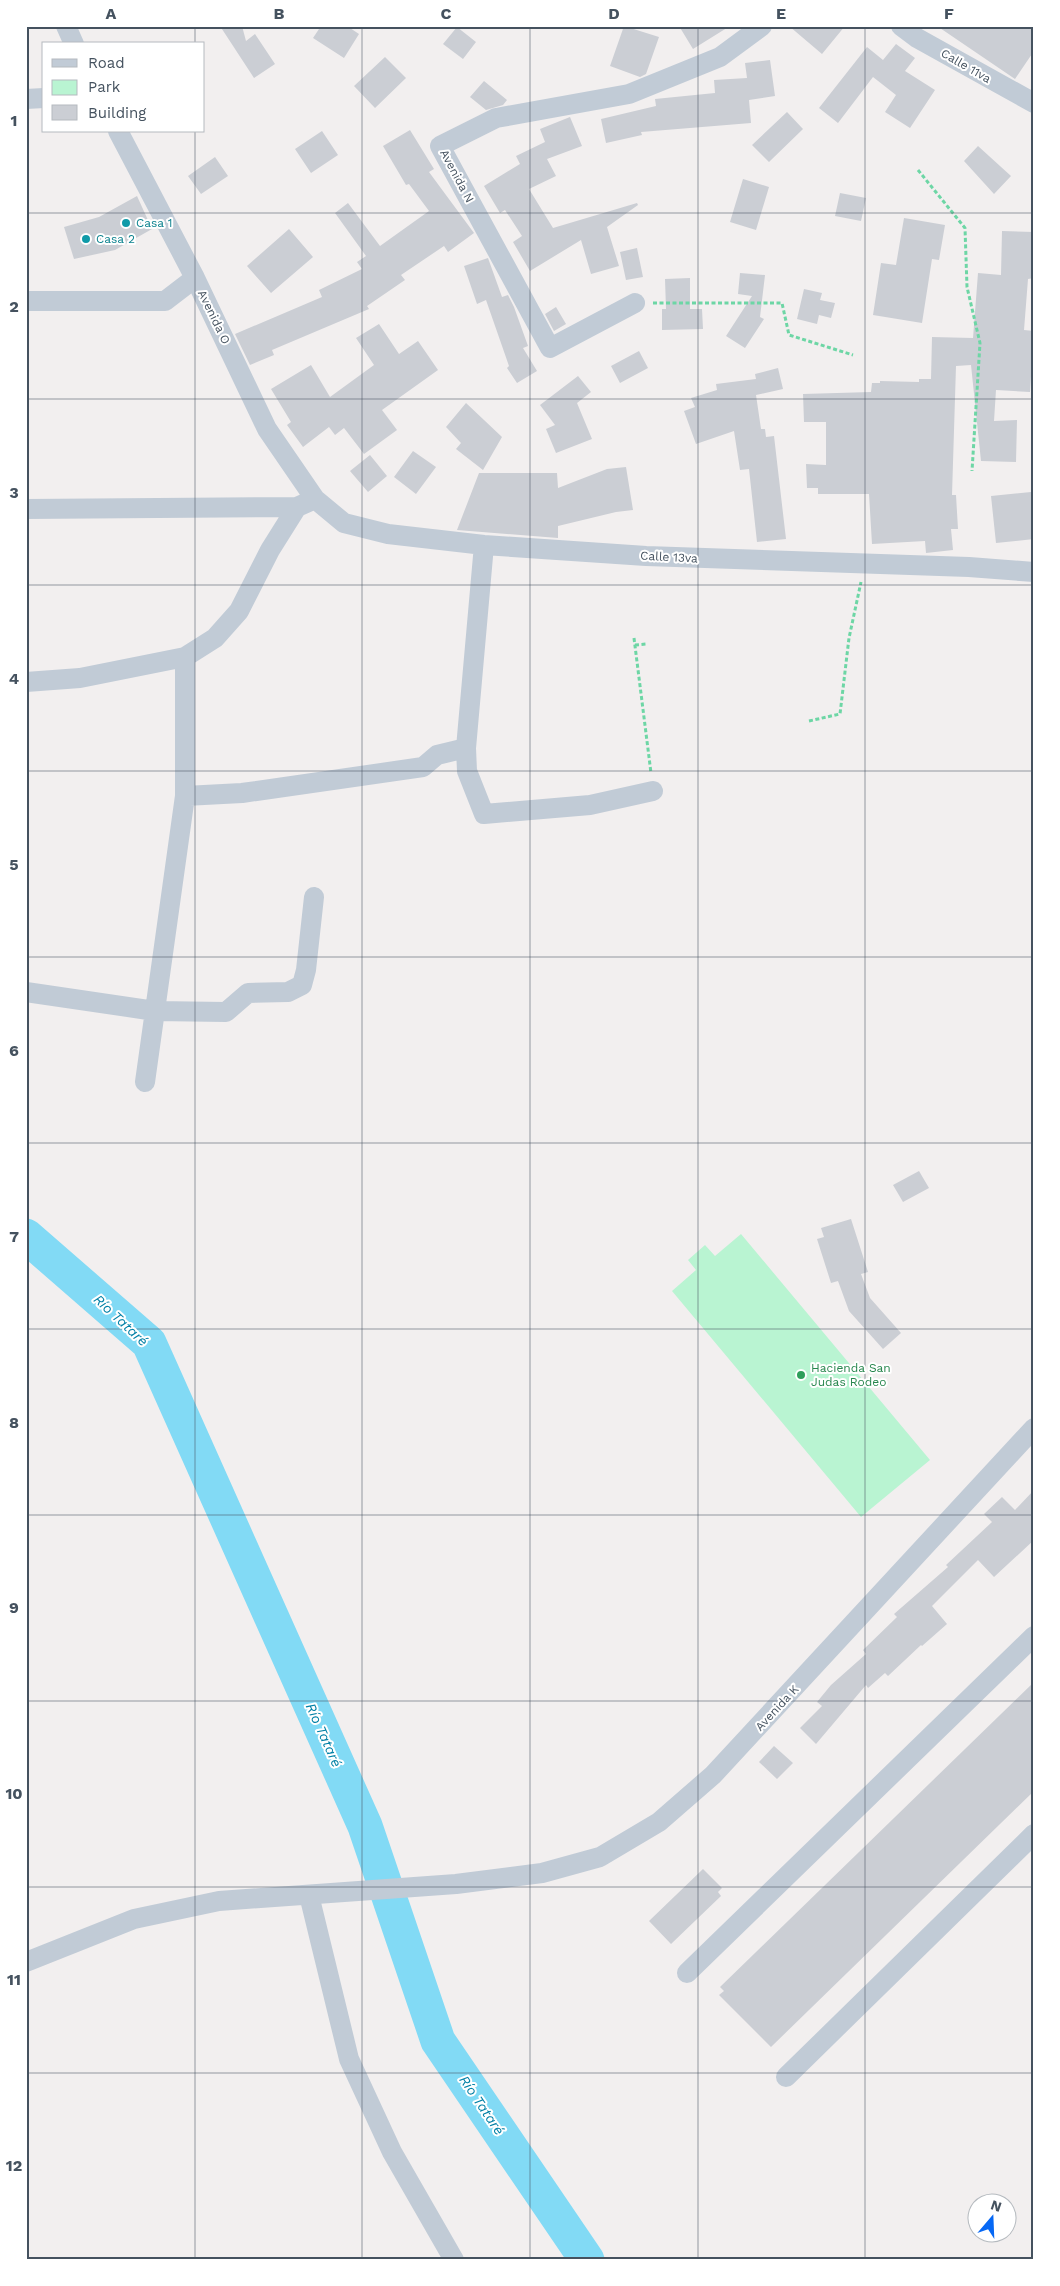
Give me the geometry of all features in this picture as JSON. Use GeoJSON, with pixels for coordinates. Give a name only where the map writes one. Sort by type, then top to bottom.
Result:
{"type":"FeatureCollection","features":[{"type":"Feature","properties":{"kind":"street"},"geometry":{"type":"LineString","coordinates":[[66,26],[73,42]]}},
{"type":"Feature","properties":{"kind":"street","name":"Avenida N"},"geometry":{"type":"LineString","coordinates":[[635,303],[550,348],[440,146],[496,118],[629,94],[720,57],[762,26]]}},
{"type":"Feature","properties":{"kind":"street","name":"Calle 11va"},"geometry":{"type":"LineString","coordinates":[[901,26],[926,43],[1034,103]]}},
{"type":"Feature","properties":{"kind":"street"},"geometry":{"type":"LineString","coordinates":[[26,99],[42,98]]}},
{"type":"Feature","properties":{"kind":"street","name":"Avenida O"},"geometry":{"type":"LineString","coordinates":[[119,132],[195,278],[267,429],[315,499]]}},
{"type":"Feature","properties":{"kind":"street"},"geometry":{"type":"LineString","coordinates":[[26,301],[165,301],[195,278]]}},
{"type":"Feature","properties":{"kind":"street"},"geometry":{"type":"LineString","coordinates":[[26,509],[297,507],[315,499]]}},
{"type":"Feature","properties":{"kind":"street","name":"Calle 13va"},"geometry":{"type":"LineString","coordinates":[[315,499],[344,523],[388,534],[484,545],[646,556],[969,567],[1034,572]]}},
{"type":"Feature","properties":{"kind":"street"},"geometry":{"type":"LineString","coordinates":[[26,682],[80,678],[185,657],[215,638],[239,611],[270,550],[297,507]]}},
{"type":"Feature","properties":{"kind":"street"},"geometry":{"type":"LineString","coordinates":[[484,545],[466,748],[467,771],[484,814],[590,805],[653,791]]}},
{"type":"Feature","properties":{"kind":"street"},"geometry":{"type":"LineString","coordinates":[[145,1082],[185,796],[185,657]]}},
{"type":"Feature","properties":{"kind":"street"},"geometry":{"type":"LineString","coordinates":[[185,796],[242,793],[423,767],[437,755],[466,748]]}},
{"type":"Feature","properties":{"kind":"street"},"geometry":{"type":"LineString","coordinates":[[26,992],[155,1011],[226,1012],[248,993],[288,992],[302,985],[306,970],[314,897]]}},
{"type":"Feature","properties":{"kind":"street","name":"Avenida K"},"geometry":{"type":"LineString","coordinates":[[26,1962],[134,1919],[219,1901],[456,1884],[542,1874],[600,1857],[659,1822],[713,1775],[1034,1428]]}},
{"type":"Feature","properties":{"kind":"street"},"geometry":{"type":"LineString","coordinates":[[687,1973],[1034,1636]]}},
{"type":"Feature","properties":{"kind":"street"},"geometry":{"type":"LineString","coordinates":[[786,2078],[1034,1834]]}},
{"type":"Feature","properties":{"kind":"street"},"geometry":{"type":"LineString","coordinates":[[310,1895],[349,2059],[392,2152],[454,2260]]}},
{"type":"Feature","properties":{"kind":"path"},"geometry":{"type":"LineString","coordinates":[[918,170],[965,228],[967,287],[980,343],[972,471]]}},
{"type":"Feature","properties":{"kind":"path"},"geometry":{"type":"LineString","coordinates":[[635,303],[782,303],[789,336],[853,355]]}},
{"type":"Feature","properties":{"kind":"path"},"geometry":{"type":"LineString","coordinates":[[809,721],[840,714],[849,638],[862,575],[862,564]]}},
{"type":"Feature","properties":{"kind":"path"},"geometry":{"type":"LineString","coordinates":[[634,638],[653,791]]}},
{"type":"Feature","properties":{"kind":"path"},"geometry":{"type":"LineString","coordinates":[[635,645],[646,644]]}},
{"type":"Feature","properties":{"kind":"green space","name":"Hacienda San Judas Rodeo"},"geometry":{"type":"Polygon","coordinates":[[[741,1234],[930,1460],[861,1517],[672,1291],[696,1270],[688,1260],[705,1245],[715,1256],[741,1234]]]}},
{"type":"Feature","properties":{"kind":"building"},"geometry":{"type":"Polygon","coordinates":[[[220,26],[242,26],[246,41],[255,34],[275,64],[254,78],[220,26]]]}},
{"type":"Feature","properties":{"kind":"building"},"geometry":{"type":"Polygon","coordinates":[[[321,26],[347,26],[359,34],[344,58],[313,38],[321,26]]]}},
{"type":"Feature","properties":{"kind":"building"},"geometry":{"type":"Polygon","coordinates":[[[624,26],[659,37],[646,74],[640,77],[610,66],[624,26]]]}},
{"type":"Feature","properties":{"kind":"building"},"geometry":{"type":"Polygon","coordinates":[[[679,26],[730,26],[693,49],[679,26]]]}},
{"type":"Feature","properties":{"kind":"building"},"geometry":{"type":"Polygon","coordinates":[[[789,26],[845,26],[822,54],[789,26]]]}},
{"type":"Feature","properties":{"kind":"building"},"geometry":{"type":"Polygon","coordinates":[[[937,26],[1034,26],[1034,51],[1015,79],[937,26]]]}},
{"type":"Feature","properties":{"kind":"building"},"geometry":{"type":"Polygon","coordinates":[[[457,27],[476,42],[463,59],[443,44],[457,27]]]}},
{"type":"Feature","properties":{"kind":"building"},"geometry":{"type":"Polygon","coordinates":[[[896,44],[915,58],[905,71],[935,90],[910,128],[885,112],[896,95],[873,77],[838,123],[819,108],[867,47],[883,60],[896,44]]]}},
{"type":"Feature","properties":{"kind":"building"},"geometry":{"type":"Polygon","coordinates":[[[385,57],[406,78],[375,108],[354,86],[385,57]]]}},
{"type":"Feature","properties":{"kind":"building"},"geometry":{"type":"Polygon","coordinates":[[[770,60],[775,96],[749,100],[751,123],[641,132],[642,135],[606,143],[601,119],[656,106],[655,99],[715,93],[714,80],[747,78],[745,63],[770,60]]]}},
{"type":"Feature","properties":{"kind":"building"},"geometry":{"type":"Polygon","coordinates":[[[484,81],[507,100],[503,105],[486,110],[470,97],[484,81]]]}},
{"type":"Feature","properties":{"kind":"building"},"geometry":{"type":"Polygon","coordinates":[[[787,112],[803,129],[769,162],[752,145],[787,112]]]}},
{"type":"Feature","properties":{"kind":"building"},"geometry":{"type":"Polygon","coordinates":[[[570,117],[582,146],[547,159],[556,176],[529,189],[553,228],[637,203],[638,205],[607,227],[619,266],[591,274],[581,240],[530,271],[513,242],[522,236],[505,210],[500,213],[484,186],[520,164],[516,156],[545,142],[540,129],[570,117]]]}},
{"type":"Feature","properties":{"kind":"building"},"geometry":{"type":"Polygon","coordinates":[[[410,130],[434,169],[429,172],[474,233],[448,252],[444,246],[401,275],[405,280],[367,306],[369,309],[272,350],[274,355],[250,365],[235,334],[322,297],[319,290],[362,269],[357,262],[366,256],[335,213],[348,203],[380,246],[429,211],[409,184],[406,185],[383,146],[410,130]]]}},
{"type":"Feature","properties":{"kind":"building"},"geometry":{"type":"Polygon","coordinates":[[[322,131],[338,155],[311,173],[295,149],[322,131]]]}},
{"type":"Feature","properties":{"kind":"building"},"geometry":{"type":"Polygon","coordinates":[[[978,146],[1011,176],[994,194],[964,161],[978,146]]]}},
{"type":"Feature","properties":{"kind":"building"},"geometry":{"type":"Polygon","coordinates":[[[215,157],[228,176],[201,194],[188,176],[215,157]]]}},
{"type":"Feature","properties":{"kind":"building"},"geometry":{"type":"Polygon","coordinates":[[[743,179],[769,187],[756,230],[730,222],[743,179]]]}},
{"type":"Feature","properties":{"kind":"building"},"geometry":{"type":"Polygon","coordinates":[[[840,193],[866,198],[861,221],[835,216],[840,193]]]}},
{"type":"Feature","properties":{"kind":"building"},"geometry":{"type":"Polygon","coordinates":[[[137,196],[152,229],[115,250],[74,259],[64,227],[99,217],[137,196]]]}},
{"type":"Feature","properties":{"kind":"building"},"geometry":{"type":"Polygon","coordinates":[[[904,218],[945,225],[939,260],[932,259],[922,323],[873,315],[881,263],[896,265],[904,218]]]}},
{"type":"Feature","properties":{"kind":"building"},"geometry":{"type":"Polygon","coordinates":[[[289,229],[313,257],[271,293],[247,266],[289,229]]]}},
{"type":"Feature","properties":{"kind":"building"},"geometry":{"type":"Polygon","coordinates":[[[1002,231],[1034,232],[1034,278],[1028,279],[1024,330],[1034,331],[1030,392],[996,390],[994,421],[1017,420],[1016,462],[981,461],[971,365],[956,366],[952,495],[956,495],[958,529],[951,529],[953,550],[926,553],[925,541],[872,544],[869,494],[818,494],[818,488],[807,488],[806,464],[826,465],[826,422],[804,422],[803,394],[871,392],[872,383],[880,383],[880,381],[919,382],[919,379],[931,379],[932,337],[973,338],[978,273],[1001,275],[1002,231]]]}},
{"type":"Feature","properties":{"kind":"building"},"geometry":{"type":"Polygon","coordinates":[[[637,248],[643,277],[626,280],[620,252],[637,248]]]}},
{"type":"Feature","properties":{"kind":"building"},"geometry":{"type":"Polygon","coordinates":[[[488,258],[502,297],[508,295],[514,307],[528,346],[523,348],[537,371],[517,383],[507,368],[509,366],[486,300],[477,304],[464,266],[488,258]]]}},
{"type":"Feature","properties":{"kind":"building"},"geometry":{"type":"Polygon","coordinates":[[[740,273],[765,275],[760,317],[764,319],[745,348],[726,336],[752,296],[738,294],[740,273]]]}},
{"type":"Feature","properties":{"kind":"building"},"geometry":{"type":"Polygon","coordinates":[[[690,278],[690,309],[702,309],[703,329],[662,330],[662,309],[666,309],[665,279],[690,278]]]}},
{"type":"Feature","properties":{"kind":"building"},"geometry":{"type":"Polygon","coordinates":[[[804,289],[822,293],[820,300],[835,303],[831,318],[819,315],[817,324],[797,319],[804,289]]]}},
{"type":"Feature","properties":{"kind":"building"},"geometry":{"type":"Polygon","coordinates":[[[556,307],[566,324],[554,331],[545,314],[556,307]]]}},
{"type":"Feature","properties":{"kind":"building"},"geometry":{"type":"Polygon","coordinates":[[[379,324],[399,354],[418,341],[438,370],[382,410],[397,430],[364,454],[344,428],[335,435],[329,427],[303,447],[287,425],[291,422],[271,389],[311,365],[330,397],[374,365],[356,338],[379,324]]]}},
{"type":"Feature","properties":{"kind":"building"},"geometry":{"type":"Polygon","coordinates":[[[639,351],[648,368],[620,383],[611,366],[639,351]]]}},
{"type":"Feature","properties":{"kind":"building"},"geometry":{"type":"Polygon","coordinates":[[[778,368],[783,389],[756,395],[761,429],[765,429],[766,437],[774,436],[786,539],[757,542],[749,469],[740,470],[734,431],[696,444],[684,411],[695,407],[691,398],[717,390],[716,384],[756,379],[755,374],[778,368]]]}},
{"type":"Feature","properties":{"kind":"building"},"geometry":{"type":"Polygon","coordinates":[[[578,376],[591,392],[577,403],[592,439],[556,453],[546,429],[555,425],[540,405],[578,376]]]}},
{"type":"Feature","properties":{"kind":"building"},"geometry":{"type":"Polygon","coordinates":[[[466,403],[502,437],[483,470],[456,449],[461,443],[446,427],[466,403]]]}},
{"type":"Feature","properties":{"kind":"building"},"geometry":{"type":"Polygon","coordinates":[[[413,451],[436,467],[416,494],[394,477],[413,451]]]}},
{"type":"Feature","properties":{"kind":"building"},"geometry":{"type":"Polygon","coordinates":[[[370,455],[387,476],[368,492],[350,471],[370,455]]]}},
{"type":"Feature","properties":{"kind":"building"},"geometry":{"type":"Polygon","coordinates":[[[626,467],[633,510],[616,512],[558,526],[558,538],[457,530],[479,473],[557,473],[558,488],[607,469],[626,467]]]}},
{"type":"Feature","properties":{"kind":"building"},"geometry":{"type":"Polygon","coordinates":[[[1031,492],[1034,539],[996,543],[991,496],[1031,492]]]}},
{"type":"Feature","properties":{"kind":"building"},"geometry":{"type":"Polygon","coordinates":[[[919,1171],[929,1188],[903,1202],[893,1185],[919,1171]]]}},
{"type":"Feature","properties":{"kind":"building"},"geometry":{"type":"Polygon","coordinates":[[[851,1219],[868,1272],[861,1274],[870,1298],[901,1333],[883,1349],[849,1311],[838,1281],[831,1283],[817,1239],[824,1237],[821,1228],[851,1219]]]}},
{"type":"Feature","properties":{"kind":"building"},"geometry":{"type":"Polygon","coordinates":[[[1034,1490],[1034,1540],[994,1577],[978,1560],[932,1606],[947,1624],[888,1676],[885,1673],[868,1688],[866,1685],[816,1744],[800,1728],[822,1706],[817,1702],[831,1685],[866,1654],[863,1650],[897,1617],[894,1614],[948,1567],[946,1565],[992,1522],[984,1514],[1002,1497],[1015,1510],[1034,1490]]]}},
{"type":"Feature","properties":{"kind":"building"},"geometry":{"type":"Polygon","coordinates":[[[1034,1682],[1034,1791],[771,2047],[719,1995],[724,1991],[720,1987],[1034,1682]]]}},
{"type":"Feature","properties":{"kind":"building"},"geometry":{"type":"Polygon","coordinates":[[[774,1746],[793,1763],[777,1779],[759,1762],[774,1746]]]}},
{"type":"Feature","properties":{"kind":"building"},"geometry":{"type":"Polygon","coordinates":[[[703,1869],[722,1888],[718,1892],[721,1896],[671,1944],[649,1921],[703,1869]]]}},
{"type":"Feature","properties":{"kind":"waterway","name":"Río Tataré"},"geometry":{"type":"LineString","coordinates":[[26,1236],[149,1343],[365,1826],[438,2041],[587,2260]]}},
{"type":"Feature","properties":{"kind":"place","name":"Casa 1"},"geometry":{"type":"Point","coordinates":[126,223]}},
{"type":"Feature","properties":{"kind":"place","name":"Casa 2"},"geometry":{"type":"Point","coordinates":[86,239]}},
{"type":"Feature","properties":{"kind":"place","name":"Hacienda San Judas Rodeo"},"geometry":{"type":"Point","coordinates":[801,1375]}}]}
